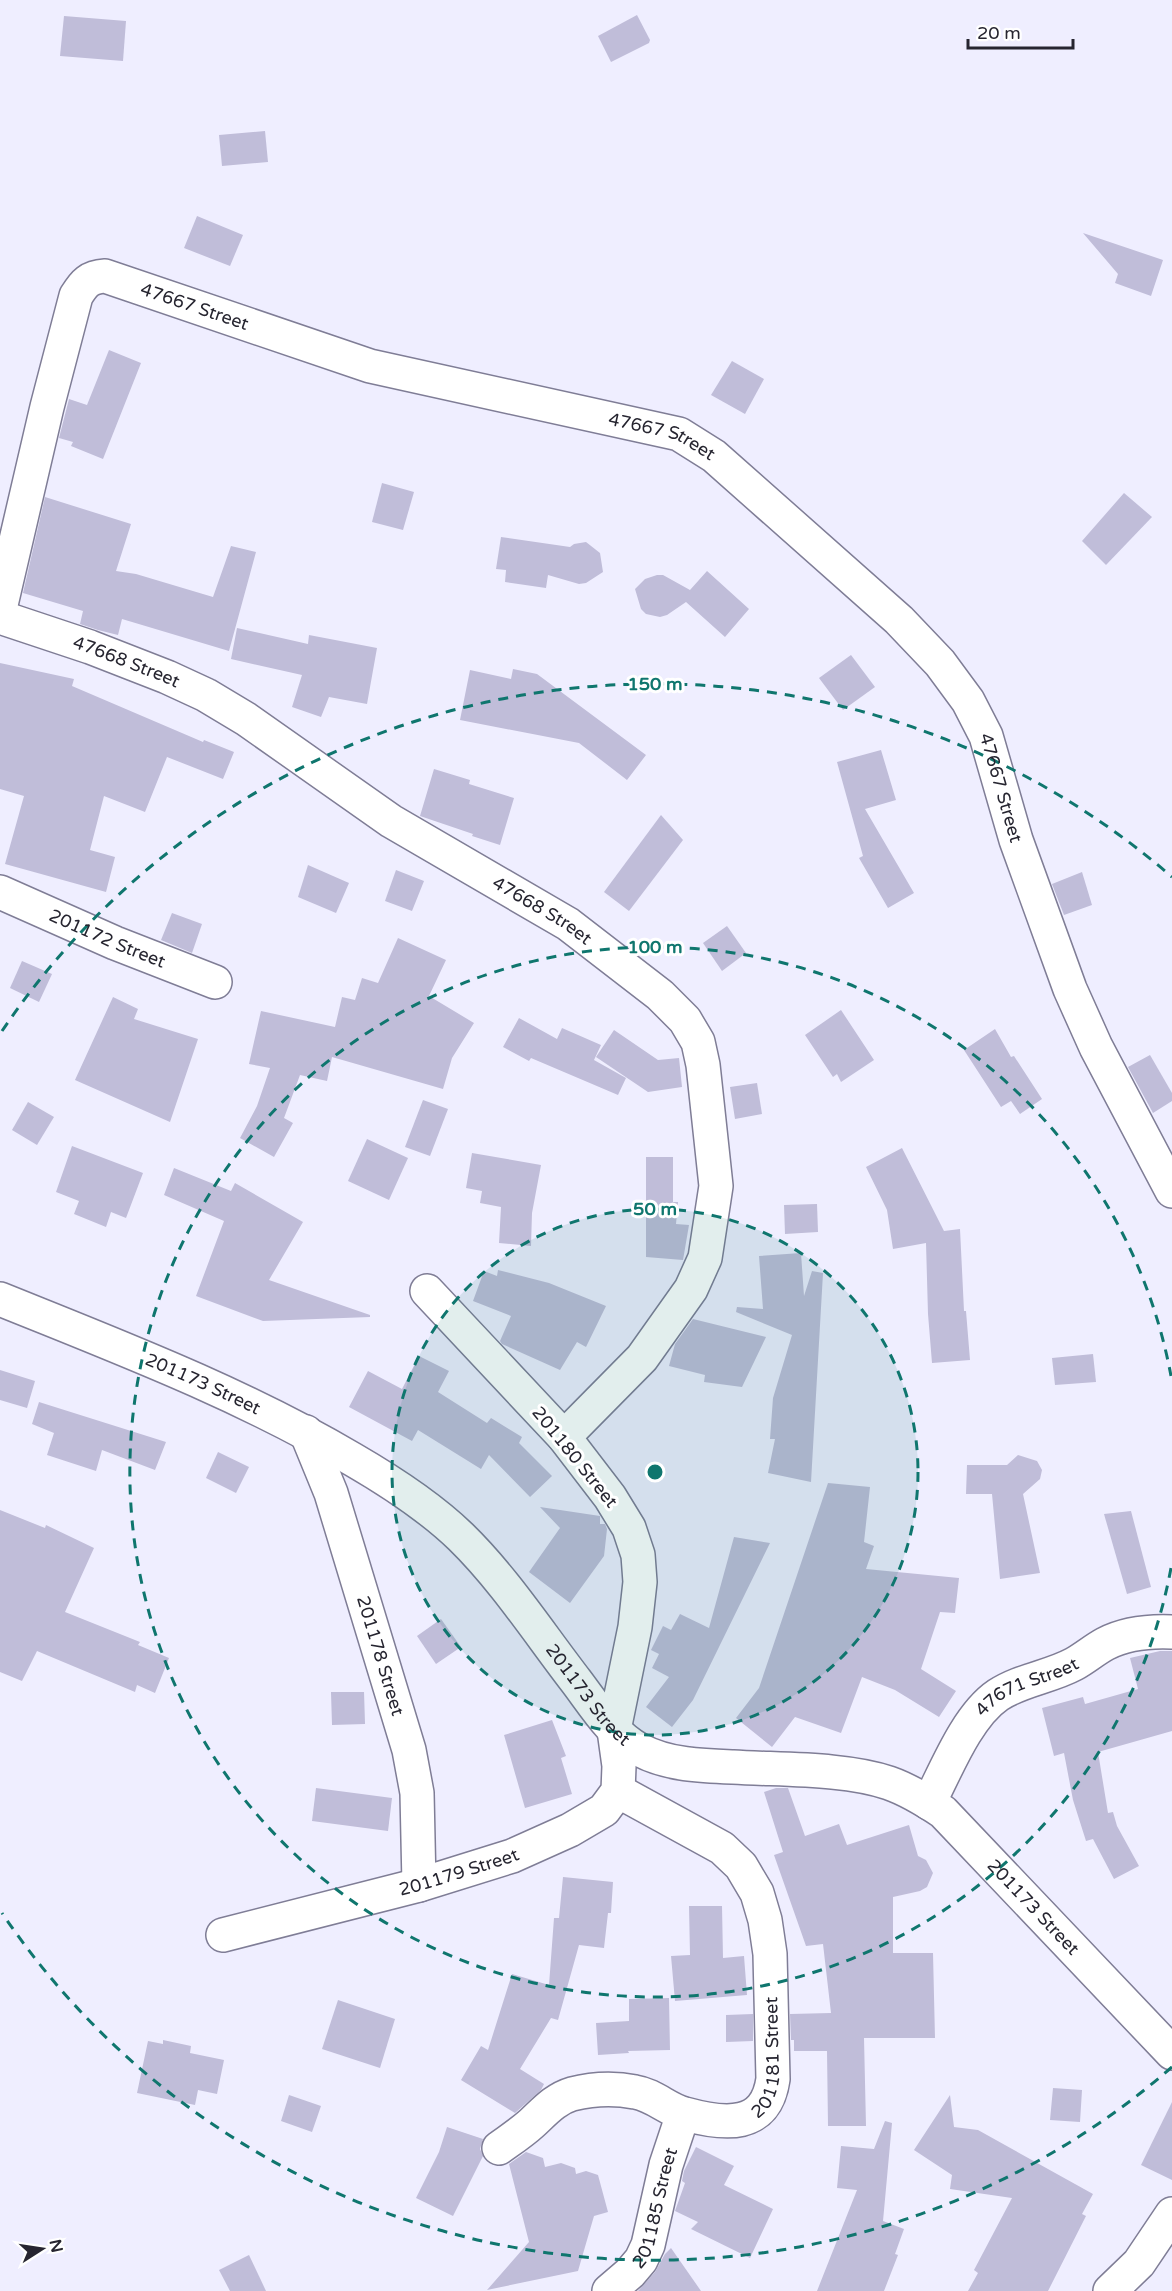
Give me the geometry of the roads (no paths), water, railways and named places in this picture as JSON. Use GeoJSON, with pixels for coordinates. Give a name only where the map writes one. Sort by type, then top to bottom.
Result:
{"type":"FeatureCollection","features":[{"type":"Feature","properties":{"kind":"street","name":"47667 Street"},"geometry":{"type":"LineString","coordinates":[[0,609],[47,407],[76,296],[85,281],[96,277],[105,276],[370,366],[679,434],[714,456],[899,620],[940,663],[968,701],[986,736],[1017,840],[1070,989],[1096,1047],[1172,1191]]}},
{"type":"Feature","properties":{"kind":"street","name":"47668 Street"},"geometry":{"type":"LineString","coordinates":[[0,617],[90,647],[206,695],[246,719],[391,821],[568,924],[660,995],[685,1020],[698,1042],[703,1065],[716,1186],[705,1258],[691,1289],[642,1358],[564,1437]]}},
{"type":"Feature","properties":{"kind":"street","name":"201172 Street"},"geometry":{"type":"LineString","coordinates":[[0,892],[115,943],[215,982]]}},
{"type":"Feature","properties":{"kind":"street","name":"201180 Street"},"geometry":{"type":"LineString","coordinates":[[427,1291],[564,1437],[610,1497],[629,1528],[638,1555],[640,1582],[635,1627],[614,1730]]}},
{"type":"Feature","properties":{"kind":"street","name":"201173 Street"},"geometry":{"type":"LineString","coordinates":[[0,1299],[165,1366],[306,1432],[384,1478],[429,1510],[460,1536],[490,1569],[614,1730],[639,1749],[666,1760],[699,1765],[853,1774],[887,1782],[917,1794],[943,1812],[1172,2053]]}},
{"type":"Feature","properties":{"kind":"street","name":"201178 Street"},"geometry":{"type":"LineString","coordinates":[[306,1432],[331,1493],[410,1750],[417,1793],[419,1885]]}},
{"type":"Feature","properties":{"kind":"street","name":"47671 Street"},"geometry":{"type":"LineString","coordinates":[[929,1803],[976,1717],[996,1696],[1035,1678],[1072,1665],[1104,1644],[1127,1635],[1172,1632]]}},
{"type":"Feature","properties":{"kind":"street"},"geometry":{"type":"LineString","coordinates":[[614,1730],[619,1766],[618,1791]]}},
{"type":"Feature","properties":{"kind":"street","name":"201179 Street"},"geometry":{"type":"LineString","coordinates":[[223,1935],[419,1885],[512,1856],[555,1837],[604,1810],[618,1791]]}},
{"type":"Feature","properties":{"kind":"street","name":"201181 Street"},"geometry":{"type":"LineString","coordinates":[[499,2148],[518,2135],[559,2099],[572,2094],[608,2089],[636,2092],[660,2101],[683,2114],[722,2120],[744,2119],[756,2114],[764,2107],[771,2095],[773,2025],[770,1954],[765,1920],[757,1893],[741,1866],[722,1848],[618,1791]]}},
{"type":"Feature","properties":{"kind":"street","name":"201185 Street"},"geometry":{"type":"LineString","coordinates":[[609,2291],[630,2273],[648,2245],[666,2166],[683,2114]]}},
{"type":"Feature","properties":{"kind":"street"},"geometry":{"type":"LineString","coordinates":[[1110,2291],[1139,2263],[1172,2214]]}}]}
